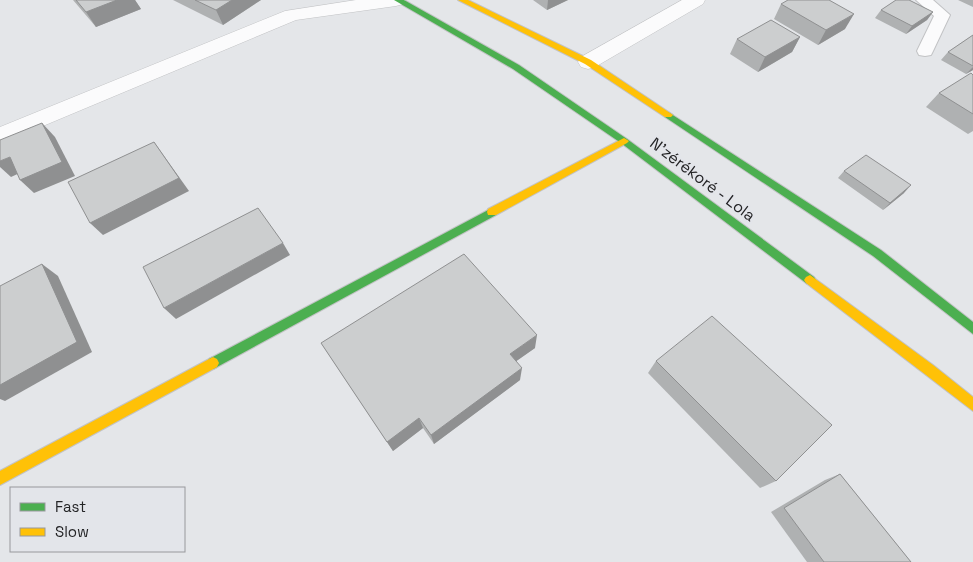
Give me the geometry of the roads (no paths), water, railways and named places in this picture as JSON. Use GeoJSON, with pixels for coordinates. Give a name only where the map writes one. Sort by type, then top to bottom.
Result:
{"type":"FeatureCollection","features":[{"type":"Feature","properties":{"kind":"main road","name":"N'zérékoré - Lola"},"geometry":{"type":"LineString","coordinates":[[397,0],[516,67],[624,141],[929,369],[973,405]]}},
{"type":"Feature","properties":{"kind":"main road"},"geometry":{"type":"LineString","coordinates":[[462,0],[588,62],[877,252],[973,329]]}},
{"type":"Feature","properties":{"kind":"main road"},"geometry":{"type":"LineString","coordinates":[[0,478],[624,141]]}},
{"type":"Feature","properties":{"kind":"street"},"geometry":{"type":"LineString","coordinates":[[0,136],[293,8],[397,0]]}},
{"type":"Feature","properties":{"kind":"street"},"geometry":{"type":"LineString","coordinates":[[588,62],[696,0]]}},
{"type":"Feature","properties":{"kind":"lane"},"geometry":{"type":"LineString","coordinates":[[924,0],[942,15],[925,51]]}}]}
